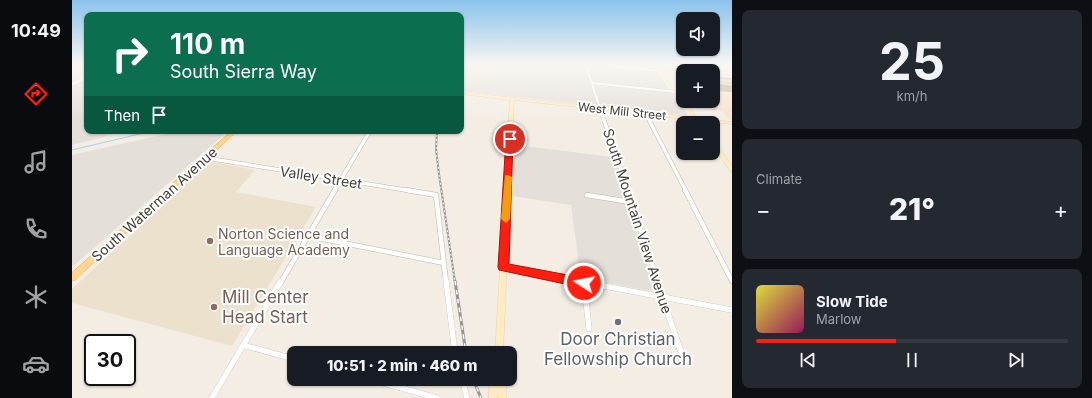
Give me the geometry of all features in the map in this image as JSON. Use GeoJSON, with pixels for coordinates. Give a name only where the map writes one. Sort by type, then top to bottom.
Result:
{"type":"FeatureCollection","features":[{"type":"Feature","properties":{"kind":"main road","name":"South Waterman Avenue"},"geometry":{"type":"LineString","coordinates":[[72,278],[232,134]]}},
{"type":"Feature","properties":{"kind":"street","name":"South Mountain View Avenue"},"geometry":{"type":"LineString","coordinates":[[592,84],[630,202],[682,355]]}},
{"type":"Feature","properties":{"kind":"street"},"geometry":{"type":"LineString","coordinates":[[597,84],[676,92]]}},
{"type":"Feature","properties":{"kind":"street"},"geometry":{"type":"LineString","coordinates":[[670,84],[676,92]]}},
{"type":"Feature","properties":{"kind":"street","name":"West Mill Street"},"geometry":{"type":"LineString","coordinates":[[464,93],[676,118]]}},
{"type":"Feature","properties":{"kind":"street"},"geometry":{"type":"LineString","coordinates":[[499,346],[512,99]]}},
{"type":"Feature","properties":{"kind":"street"},"geometry":{"type":"LineString","coordinates":[[688,108],[694,116]]}},
{"type":"Feature","properties":{"kind":"street"},"geometry":{"type":"LineString","coordinates":[[646,113],[732,281]]}},
{"type":"Feature","properties":{"kind":"street","name":"West Mill Street"},"geometry":{"type":"LineString","coordinates":[[720,122],[732,123]]}},
{"type":"Feature","properties":{"kind":"street"},"geometry":{"type":"LineString","coordinates":[[212,398],[368,134]]}},
{"type":"Feature","properties":{"kind":"street"},"geometry":{"type":"LineString","coordinates":[[720,153],[732,170]]}},
{"type":"Feature","properties":{"kind":"street","name":"Valley Street"},"geometry":{"type":"LineString","coordinates":[[206,158],[436,196],[444,263]]}},
{"type":"Feature","properties":{"kind":"street"},"geometry":{"type":"LineString","coordinates":[[587,195],[630,202]]}},
{"type":"Feature","properties":{"kind":"street"},"geometry":{"type":"LineString","coordinates":[[308,236],[444,263],[454,346]]}},
{"type":"Feature","properties":{"kind":"street"},"geometry":{"type":"LineString","coordinates":[[503,267],[732,310]]}},
{"type":"Feature","properties":{"kind":"street"},"geometry":{"type":"LineString","coordinates":[[584,283],[589,329]]}},
{"type":"Feature","properties":{"kind":"street"},"geometry":{"type":"LineString","coordinates":[[243,345],[287,357]]}},
{"type":"Feature","properties":{"kind":"street"},"geometry":{"type":"LineString","coordinates":[[394,386],[437,398]]}},
{"type":"Feature","properties":{"kind":"street"},"geometry":{"type":"LineString","coordinates":[[464,386],[467,398]]}},
{"type":"Feature","properties":{"kind":"street"},"geometry":{"type":"LineString","coordinates":[[493,398],[494,386]]}},
{"type":"Feature","properties":{"kind":"street"},"geometry":{"type":"LineString","coordinates":[[502,386],[502,398]]}},
{"type":"Feature","properties":{"kind":"shaded area"},"geometry":{"type":"Polygon","coordinates":[[[72,84],[84,84],[84,134],[109,134],[104,137],[72,145],[72,84]]]}},
{"type":"Feature","properties":{"kind":"shaded area"},"geometry":{"type":"Polygon","coordinates":[[[464,84],[666,84],[676,98],[676,108],[683,108],[688,115],[464,91],[464,84]]]}},
{"type":"Feature","properties":{"kind":"shaded area"},"geometry":{"type":"Polygon","coordinates":[[[720,84],[732,84],[732,120],[730,120],[722,111],[693,108],[720,108],[720,84]]]}},
{"type":"Feature","properties":{"kind":"shaded area"},"geometry":{"type":"Polygon","coordinates":[[[694,108],[720,108],[722,111],[694,108]]]}},
{"type":"Feature","properties":{"kind":"shaded area"},"geometry":{"type":"Polygon","coordinates":[[[166,134],[225,134],[72,267],[72,155],[166,134]]]}},
{"type":"Feature","properties":{"kind":"shaded area"},"geometry":{"type":"Polygon","coordinates":[[[515,145],[613,157],[656,292],[581,278],[571,205],[512,196],[515,145]]]}},
{"type":"Feature","properties":{"kind":"shaded area","name":"Norton Science and Language Academy"},"geometry":{"type":"Polygon","coordinates":[[[213,162],[255,170],[236,192],[316,207],[232,346],[72,303],[72,289],[207,164],[213,162]]]}},
{"type":"Feature","properties":{"kind":"building"},"geometry":{"type":"Polygon","coordinates":[[[720,84],[732,84],[732,87],[720,85],[720,84]]]}},
{"type":"Feature","properties":{"kind":"waterway"},"geometry":{"type":"LineString","coordinates":[[72,150],[139,134]]}},
{"type":"Feature","properties":{"kind":"railway"},"geometry":{"type":"LineString","coordinates":[[437,134],[436,149],[439,174],[455,282]]}},
{"type":"Feature","properties":{"kind":"railway"},"geometry":{"type":"LineString","coordinates":[[455,281],[465,346]]}},
{"type":"Feature","properties":{"kind":"railway"},"geometry":{"type":"LineString","coordinates":[[476,386],[481,398]]}},
{"type":"Feature","properties":{"kind":"slow traffic"},"geometry":{"type":"LineString","coordinates":[[506,219],[508,177]]}},
{"type":"Feature","properties":{"kind":"place","name":"Norton Science and Language Academy"},"geometry":{"type":"Point","coordinates":[210,241]}},
{"type":"Feature","properties":{"kind":"place","name":"Mill Center Head Start"},"geometry":{"type":"Point","coordinates":[214,307]}},
{"type":"Feature","properties":{"kind":"place","name":"Door Christian Fellowship Church"},"geometry":{"type":"Point","coordinates":[618,322]}},
{"type":"Feature","properties":{"kind":"route"},"geometry":{"type":"LineString","coordinates":[[510,139],[503,267],[584,283]]}}]}
